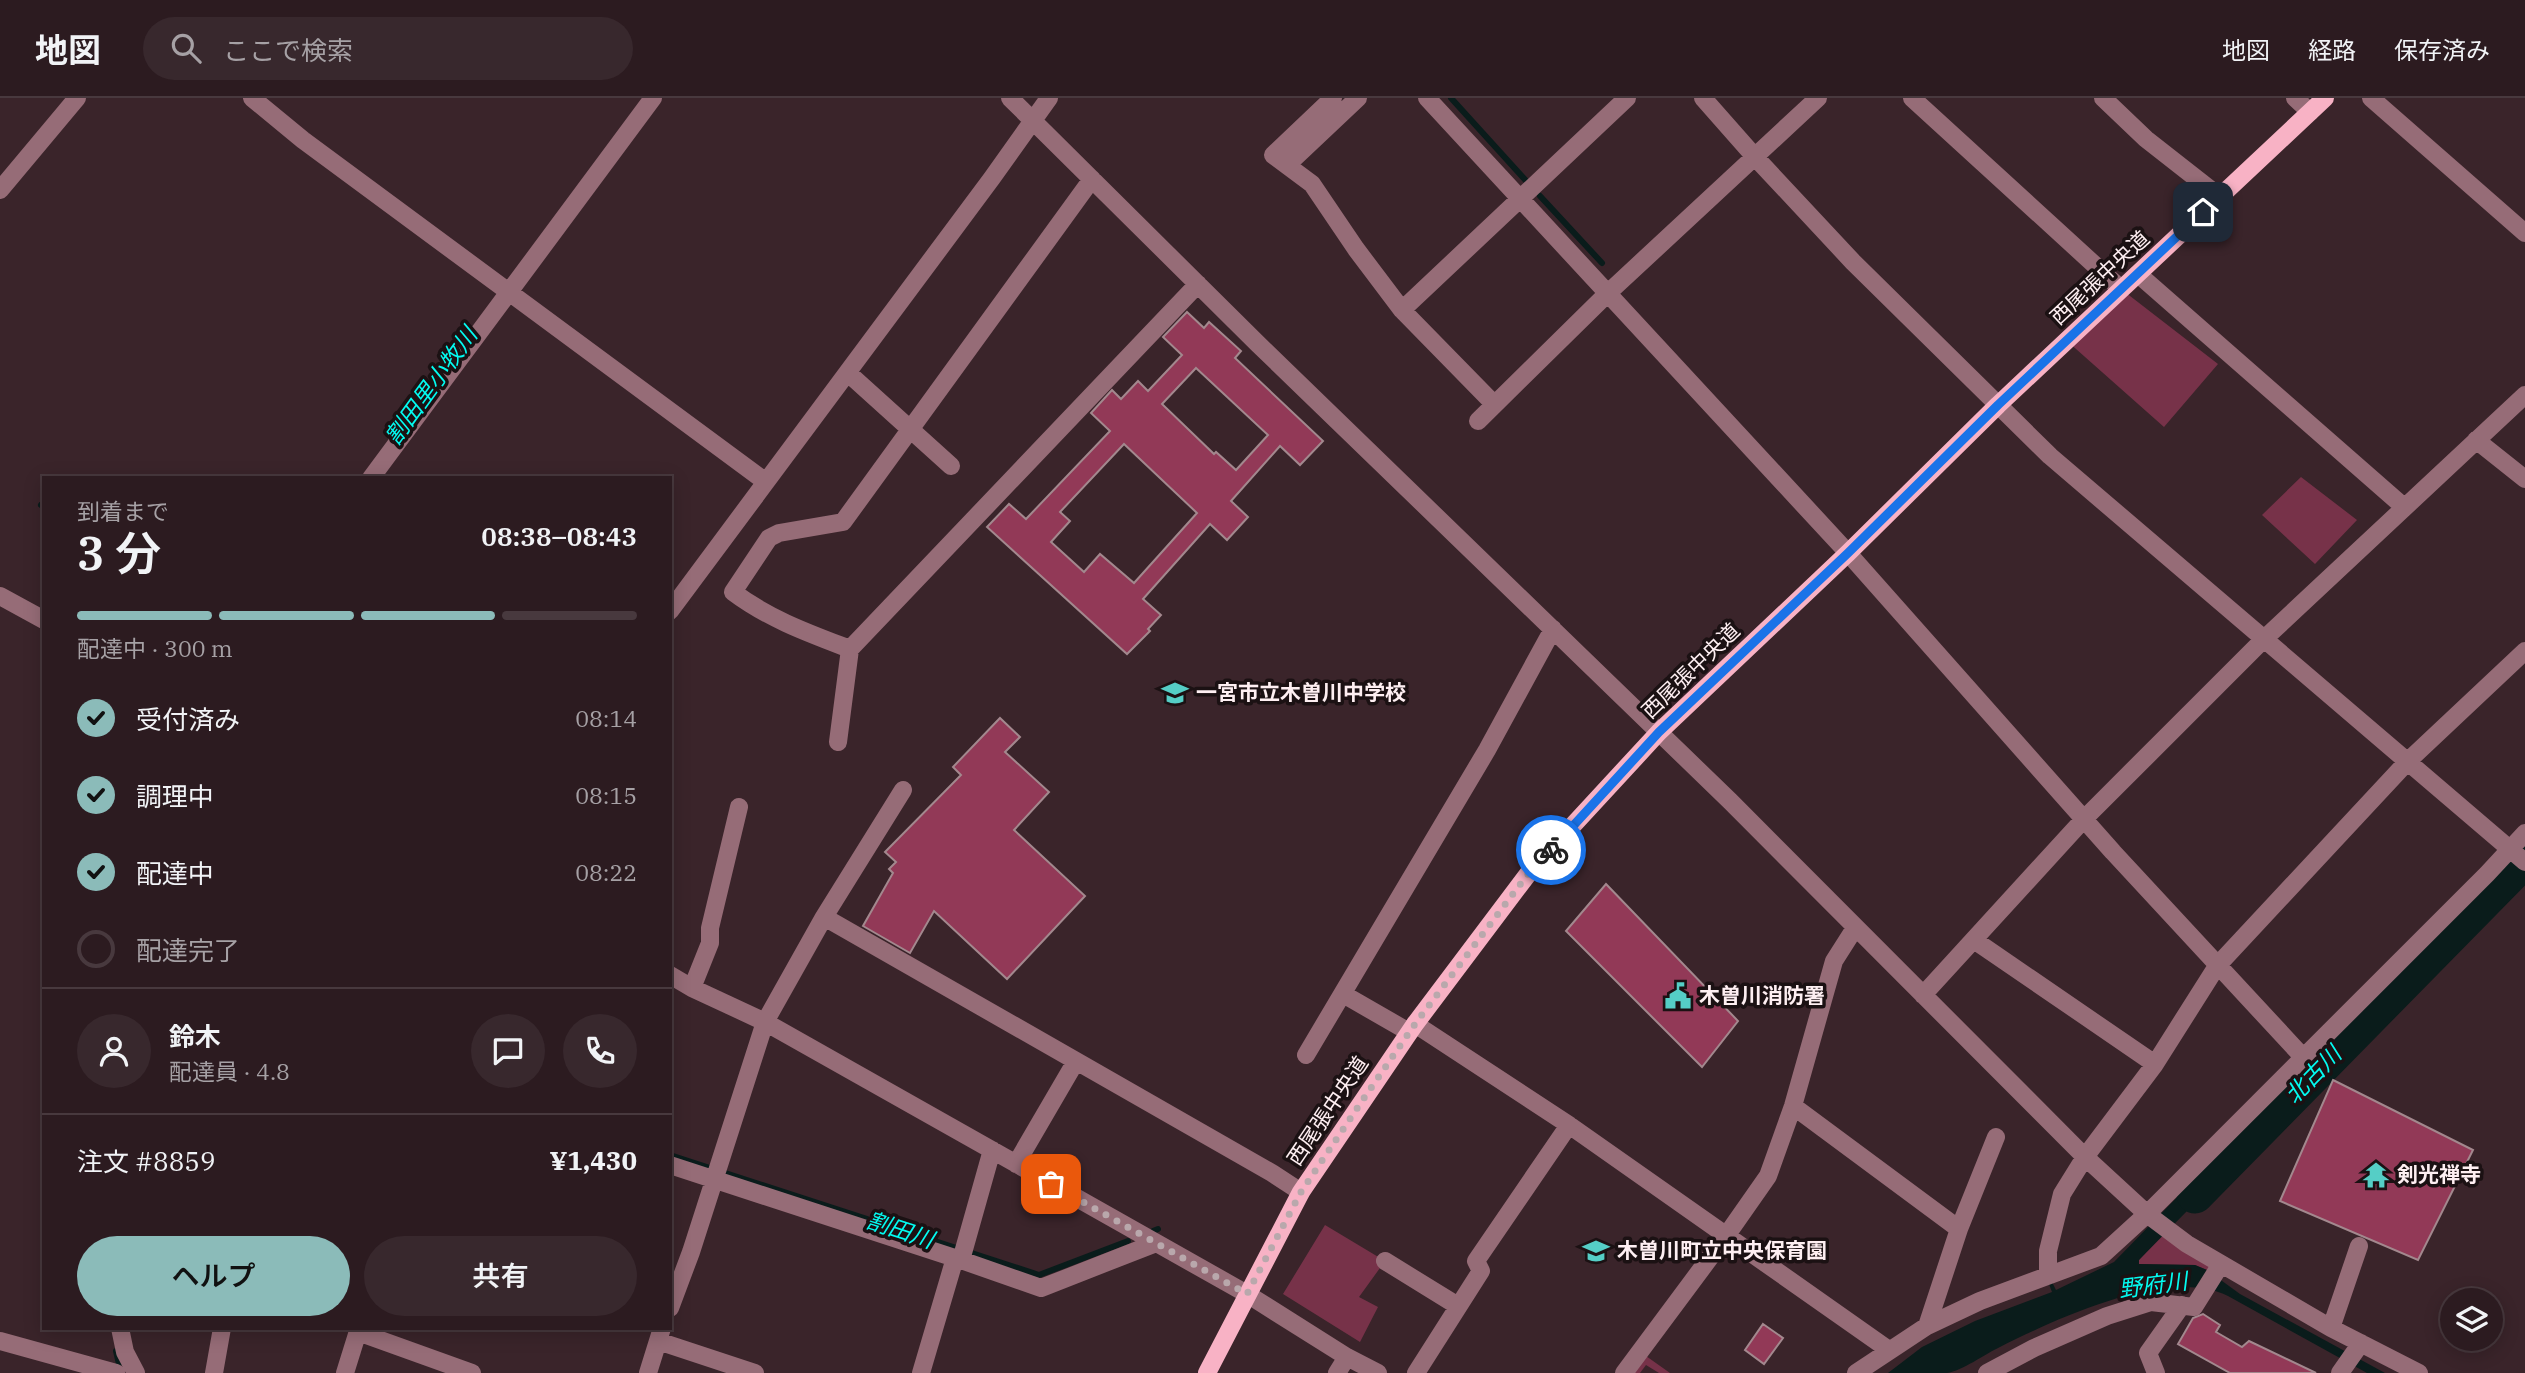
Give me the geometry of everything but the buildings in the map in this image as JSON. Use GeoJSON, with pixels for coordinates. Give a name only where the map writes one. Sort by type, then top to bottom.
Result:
{"type":"FeatureCollection","features":[{"type":"Feature","properties":{"kind":"main road","name":"西尾張中央道"},"geometry":{"type":"LineString","coordinates":[[1207,1373],[1301,1192],[1412,1028],[1528,874],[1659,732],[1848,553],[1998,405],[2325,98]]}},
{"type":"Feature","properties":{"kind":"street"},"geometry":{"type":"LineString","coordinates":[[0,190],[77,98]]}},
{"type":"Feature","properties":{"kind":"street"},"geometry":{"type":"LineString","coordinates":[[252,98],[303,140],[766,482]]}},
{"type":"Feature","properties":{"kind":"street"},"geometry":{"type":"LineString","coordinates":[[372,476],[653,98]]}},
{"type":"Feature","properties":{"kind":"street"},"geometry":{"type":"LineString","coordinates":[[1010,98],[1659,732],[2085,1157],[2148,1215],[2218,1269],[2331,1328],[2359,1346],[2419,1373]]}},
{"type":"Feature","properties":{"kind":"street"},"geometry":{"type":"LineString","coordinates":[[672,608],[1049,98]]}},
{"type":"Feature","properties":{"kind":"street"},"geometry":{"type":"LineString","coordinates":[[1333,98],[1273,155],[1312,184],[1402,310],[1494,404]]}},
{"type":"Feature","properties":{"kind":"street"},"geometry":{"type":"LineString","coordinates":[[1287,165],[1358,98]]}},
{"type":"Feature","properties":{"kind":"street"},"geometry":{"type":"LineString","coordinates":[[1427,98],[1848,553],[2084,819],[2303,1057]]}},
{"type":"Feature","properties":{"kind":"street"},"geometry":{"type":"LineString","coordinates":[[1402,310],[1627,98]]}},
{"type":"Feature","properties":{"kind":"street"},"geometry":{"type":"LineString","coordinates":[[1703,98],[1853,262],[2050,456],[2516,854]]}},
{"type":"Feature","properties":{"kind":"street"},"geometry":{"type":"LineString","coordinates":[[1478,421],[1608,293],[1818,98]]}},
{"type":"Feature","properties":{"kind":"street"},"geometry":{"type":"LineString","coordinates":[[1912,98],[2121,289]]}},
{"type":"Feature","properties":{"kind":"street"},"geometry":{"type":"LineString","coordinates":[[2103,98],[2146,139],[2220,197]]}},
{"type":"Feature","properties":{"kind":"street"},"geometry":{"type":"LineString","coordinates":[[2295,98],[2310,112]]}},
{"type":"Feature","properties":{"kind":"street"},"geometry":{"type":"LineString","coordinates":[[2371,98],[2525,233]]}},
{"type":"Feature","properties":{"kind":"street"},"geometry":{"type":"LineString","coordinates":[[850,649],[757,610],[733,592],[769,538],[779,533],[843,522],[1092,179]]}},
{"type":"Feature","properties":{"kind":"street"},"geometry":{"type":"LineString","coordinates":[[2138,274],[2404,507]]}},
{"type":"Feature","properties":{"kind":"street"},"geometry":{"type":"LineString","coordinates":[[838,742],[850,649],[1198,284]]}},
{"type":"Feature","properties":{"kind":"street"},"geometry":{"type":"LineString","coordinates":[[848,373],[951,466]]}},
{"type":"Feature","properties":{"kind":"street"},"geometry":{"type":"LineString","coordinates":[[1923,995],[2084,819],[2264,639],[2525,395]]}},
{"type":"Feature","properties":{"kind":"street"},"geometry":{"type":"LineString","coordinates":[[2476,440],[2525,479]]}},
{"type":"Feature","properties":{"kind":"street"},"geometry":{"type":"LineString","coordinates":[[0,596],[42,620]]}},
{"type":"Feature","properties":{"kind":"street"},"geometry":{"type":"LineString","coordinates":[[1307,1055],[1487,750],[1553,629]]}},
{"type":"Feature","properties":{"kind":"street"},"geometry":{"type":"LineString","coordinates":[[2048,1274],[2048,1251],[2062,1194],[2085,1157],[2155,1064],[2217,966],[2408,761],[2525,651]]}},
{"type":"Feature","properties":{"kind":"street"},"geometry":{"type":"LineString","coordinates":[[672,1302],[765,1022],[824,916],[903,790]]}},
{"type":"Feature","properties":{"kind":"street"},"geometry":{"type":"LineString","coordinates":[[692,988],[710,943],[710,928],[739,807]]}},
{"type":"Feature","properties":{"kind":"street"},"geometry":{"type":"LineString","coordinates":[[1856,1373],[1927,1326],[1980,1301],[2101,1256],[2148,1215],[2487,874],[2516,854],[2525,833]]}},
{"type":"Feature","properties":{"kind":"street"},"geometry":{"type":"LineString","coordinates":[[824,916],[1301,1192]]}},
{"type":"Feature","properties":{"kind":"street"},"geometry":{"type":"LineString","coordinates":[[1624,1373],[1768,1176],[1793,1106],[1834,961],[1855,928]]}},
{"type":"Feature","properties":{"kind":"street"},"geometry":{"type":"LineString","coordinates":[[1974,940],[2155,1064]]}},
{"type":"Feature","properties":{"kind":"street"},"geometry":{"type":"LineString","coordinates":[[672,976],[765,1022],[1247,1294],[1347,1357],[1378,1373]]}},
{"type":"Feature","properties":{"kind":"street"},"geometry":{"type":"LineString","coordinates":[[1343,994],[1412,1028],[1569,1125],[1889,1350]]}},
{"type":"Feature","properties":{"kind":"street"},"geometry":{"type":"LineString","coordinates":[[1016,1164],[1076,1061]]}},
{"type":"Feature","properties":{"kind":"street"},"geometry":{"type":"LineString","coordinates":[[1793,1106],[1959,1229]]}},
{"type":"Feature","properties":{"kind":"street"},"geometry":{"type":"LineString","coordinates":[[1416,1373],[1481,1271],[1476,1261],[1569,1125]]}},
{"type":"Feature","properties":{"kind":"street"},"geometry":{"type":"LineString","coordinates":[[1927,1326],[1959,1229],[1996,1137]]}},
{"type":"Feature","properties":{"kind":"street"},"geometry":{"type":"LineString","coordinates":[[922,1373],[992,1150]]}},
{"type":"Feature","properties":{"kind":"street"},"geometry":{"type":"LineString","coordinates":[[672,1165],[717,1173],[961,1254],[1041,1288],[1156,1243]]}},
{"type":"Feature","properties":{"kind":"street"},"geometry":{"type":"LineString","coordinates":[[2331,1328],[2359,1246]]}},
{"type":"Feature","properties":{"kind":"street"},"geometry":{"type":"LineString","coordinates":[[1385,1261],[1458,1306]]}},
{"type":"Feature","properties":{"kind":"street"},"geometry":{"type":"LineString","coordinates":[[1987,1373],[2034,1348],[2107,1316],[2151,1302],[2194,1307],[2218,1269]]}},
{"type":"Feature","properties":{"kind":"street"},"geometry":{"type":"LineString","coordinates":[[2156,1373],[2148,1353],[2182,1305]]}},
{"type":"Feature","properties":{"kind":"street"},"geometry":{"type":"LineString","coordinates":[[120,1330],[125,1352],[136,1373]]}},
{"type":"Feature","properties":{"kind":"street"},"geometry":{"type":"LineString","coordinates":[[214,1373],[222,1330]]}},
{"type":"Feature","properties":{"kind":"street"},"geometry":{"type":"LineString","coordinates":[[345,1373],[359,1330],[472,1373]]}},
{"type":"Feature","properties":{"kind":"street"},"geometry":{"type":"LineString","coordinates":[[648,1373],[660,1335],[755,1373]]}},
{"type":"Feature","properties":{"kind":"street"},"geometry":{"type":"LineString","coordinates":[[0,1341],[116,1373]]}},
{"type":"Feature","properties":{"kind":"street"},"geometry":{"type":"LineString","coordinates":[[2343,1369],[2359,1346]]}},
{"type":"Feature","properties":{"kind":"street"},"geometry":{"type":"LineString","coordinates":[[1338,1373],[1347,1357]]}},
{"type":"Feature","properties":{"kind":"shaded area"},"geometry":{"type":"Polygon","coordinates":[[[2121,289],[2218,364],[2164,427],[2067,341],[2121,289]]]}},
{"type":"Feature","properties":{"kind":"shaded area"},"geometry":{"type":"Polygon","coordinates":[[[2301,477],[2357,520],[2315,564],[2262,515],[2301,477]]]}},
{"type":"Feature","properties":{"kind":"shaded area"},"geometry":{"type":"Polygon","coordinates":[[[1325,1225],[1385,1261],[1359,1297],[1378,1307],[1360,1342],[1283,1294],[1325,1225]]]}},
{"type":"Feature","properties":{"kind":"shaded area"},"geometry":{"type":"Polygon","coordinates":[[[2162,1234],[2212,1264],[2207,1270],[2195,1265],[2139,1264],[2139,1260],[2162,1234]]]}},
{"type":"Feature","properties":{"kind":"shaded area"},"geometry":{"type":"Polygon","coordinates":[[[1646,1356],[1670,1373],[1659,1373],[1646,1365],[1640,1373],[1633,1373],[1646,1356]]]}},
{"type":"Feature","properties":{"kind":"water","name":"野府川"},"geometry":{"type":"Polygon","coordinates":[[[2222,1151],[2234,1163],[2139,1260],[2139,1264],[2195,1265],[2207,1270],[2240,1294],[2385,1373],[2367,1373],[2228,1296],[2203,1288],[2175,1287],[2112,1300],[2081,1311],[2023,1336],[1953,1372],[1888,1373],[1922,1347],[1975,1321],[2052,1292],[2049,1284],[2052,1282],[2056,1290],[2114,1262],[2222,1151]]]}},
{"type":"Feature","properties":{"kind":"waterway"},"geometry":{"type":"LineString","coordinates":[[1451,98],[1528,183]]}},
{"type":"Feature","properties":{"kind":"waterway"},"geometry":{"type":"LineString","coordinates":[[1540,196],[1602,263]]}},
{"type":"Feature","properties":{"kind":"waterway","name":"北古川"},"geometry":{"type":"LineString","coordinates":[[2195,1195],[2525,859]]}},
{"type":"Feature","properties":{"kind":"waterway","name":"割田川"},"geometry":{"type":"LineString","coordinates":[[672,1156],[1039,1275],[1128,1241]]}},
{"type":"Feature","properties":{"kind":"waterway","name":"割田川"},"geometry":{"type":"LineString","coordinates":[[1153,1231],[1158,1229]]}},
{"type":"Feature","properties":{"kind":"waterway","name":"割田里小牧川"},"geometry":{"type":"LineString","coordinates":[[116,1351],[119,1364]]}},
{"type":"Feature","properties":{"kind":"way so far"},"geometry":{"type":"LineString","coordinates":[[1051,1184],[1247,1294],[1301,1192],[1362,1101],[1415,1024],[1528,874],[1551,850]]}},
{"type":"Feature","properties":{"kind":"place","name":"一宮市立木曽川中学校"},"geometry":{"type":"Point","coordinates":[1175,693]}},
{"type":"Feature","properties":{"kind":"place","name":"木曽川消防署"},"geometry":{"type":"Point","coordinates":[1678,996]}},
{"type":"Feature","properties":{"kind":"place","name":"剣光禅寺"},"geometry":{"type":"Point","coordinates":[2376,1175]}},
{"type":"Feature","properties":{"kind":"place","name":"木曽川町立中央保育園"},"geometry":{"type":"Point","coordinates":[1596,1251]}},
{"type":"Feature","properties":{"kind":"route"},"geometry":{"type":"LineString","coordinates":[[1551,850],[1659,732],[1848,553],[1998,405],[2203,212]]}}]}
